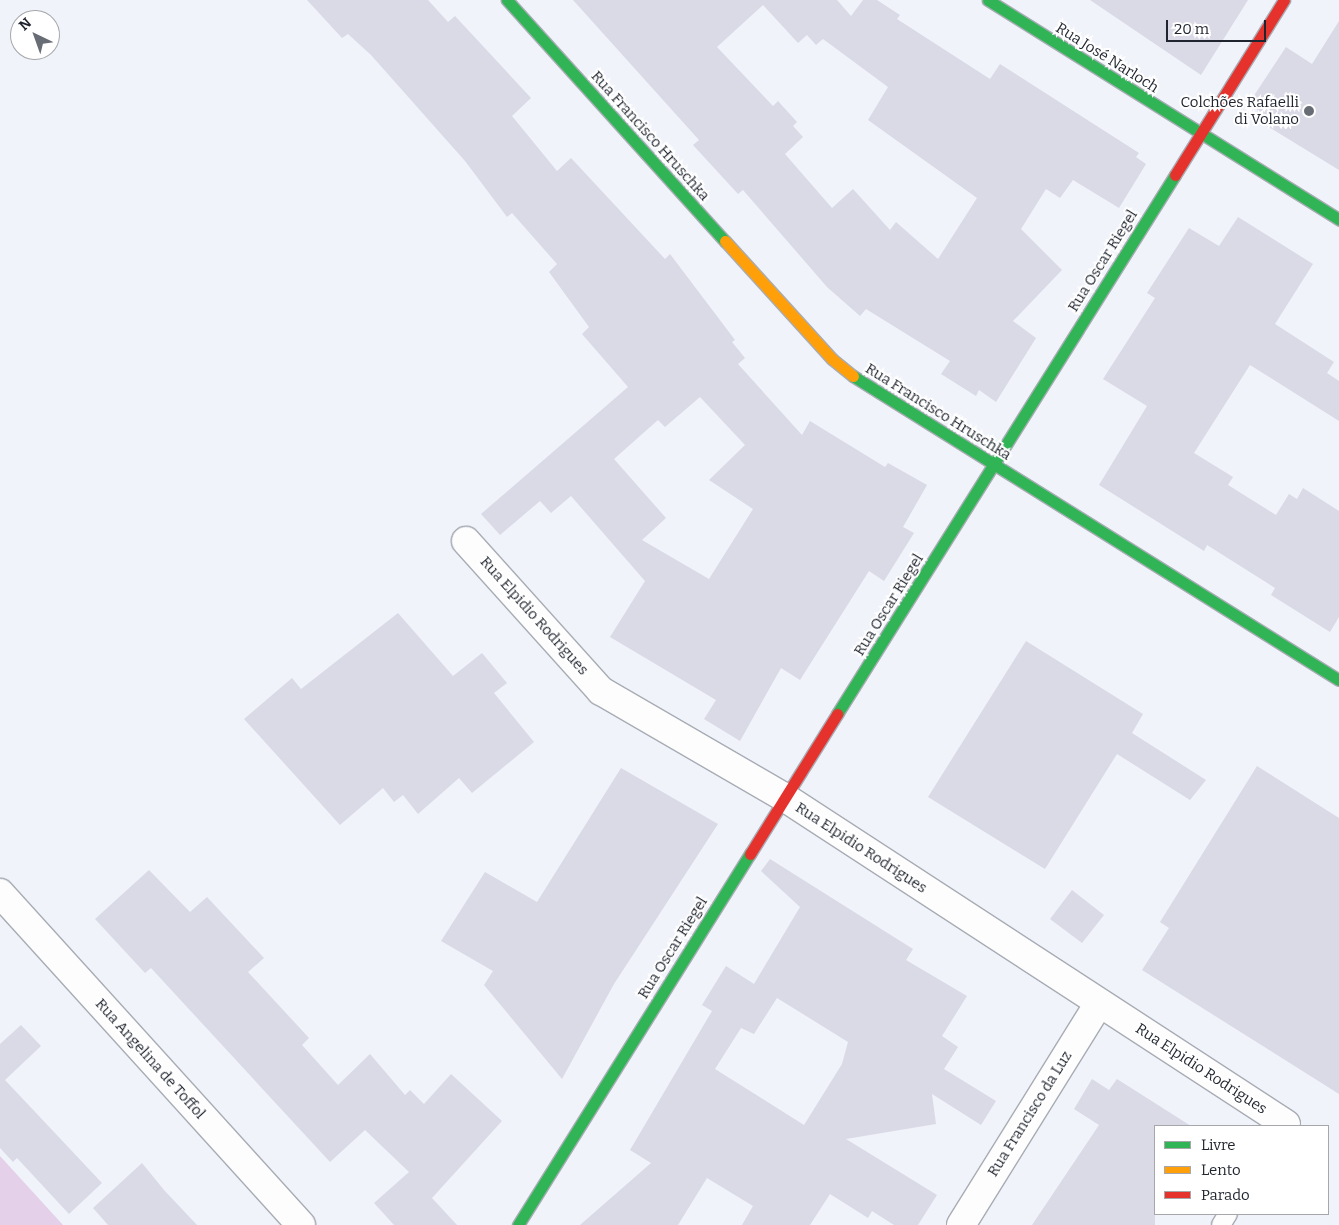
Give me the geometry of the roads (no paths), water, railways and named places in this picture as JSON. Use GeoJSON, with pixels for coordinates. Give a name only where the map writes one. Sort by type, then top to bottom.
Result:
{"type":"FeatureCollection","features":[{"type":"Feature","properties":{"kind":"street","name":"Rua Francisco Hruschka"},"geometry":{"type":"LineString","coordinates":[[507,0],[832,359],[875,392],[1339,680]]}},
{"type":"Feature","properties":{"kind":"street","name":"Rua José Narloch"},"geometry":{"type":"LineString","coordinates":[[988,0],[1339,219]]}},
{"type":"Feature","properties":{"kind":"street","name":"Rua Oscar Riegel"},"geometry":{"type":"LineString","coordinates":[[518,1225],[1284,0]]}},
{"type":"Feature","properties":{"kind":"street","name":"Rua Elpidio Rodrigues"},"geometry":{"type":"LineString","coordinates":[[466,541],[601,691],[784,798],[1285,1125]]}},
{"type":"Feature","properties":{"kind":"street","name":"Rua Angelina de Toffol"},"geometry":{"type":"LineString","coordinates":[[0,893],[301,1225]]}},
{"type":"Feature","properties":{"kind":"street","name":"Rua Francisco da Luz"},"geometry":{"type":"LineString","coordinates":[[961,1225],[1099,1003]]}},
{"type":"Feature","properties":{"kind":"place","name":"Colchões Rafaelli di Volano"},"geometry":{"type":"Point","coordinates":[1309,111]}}]}
